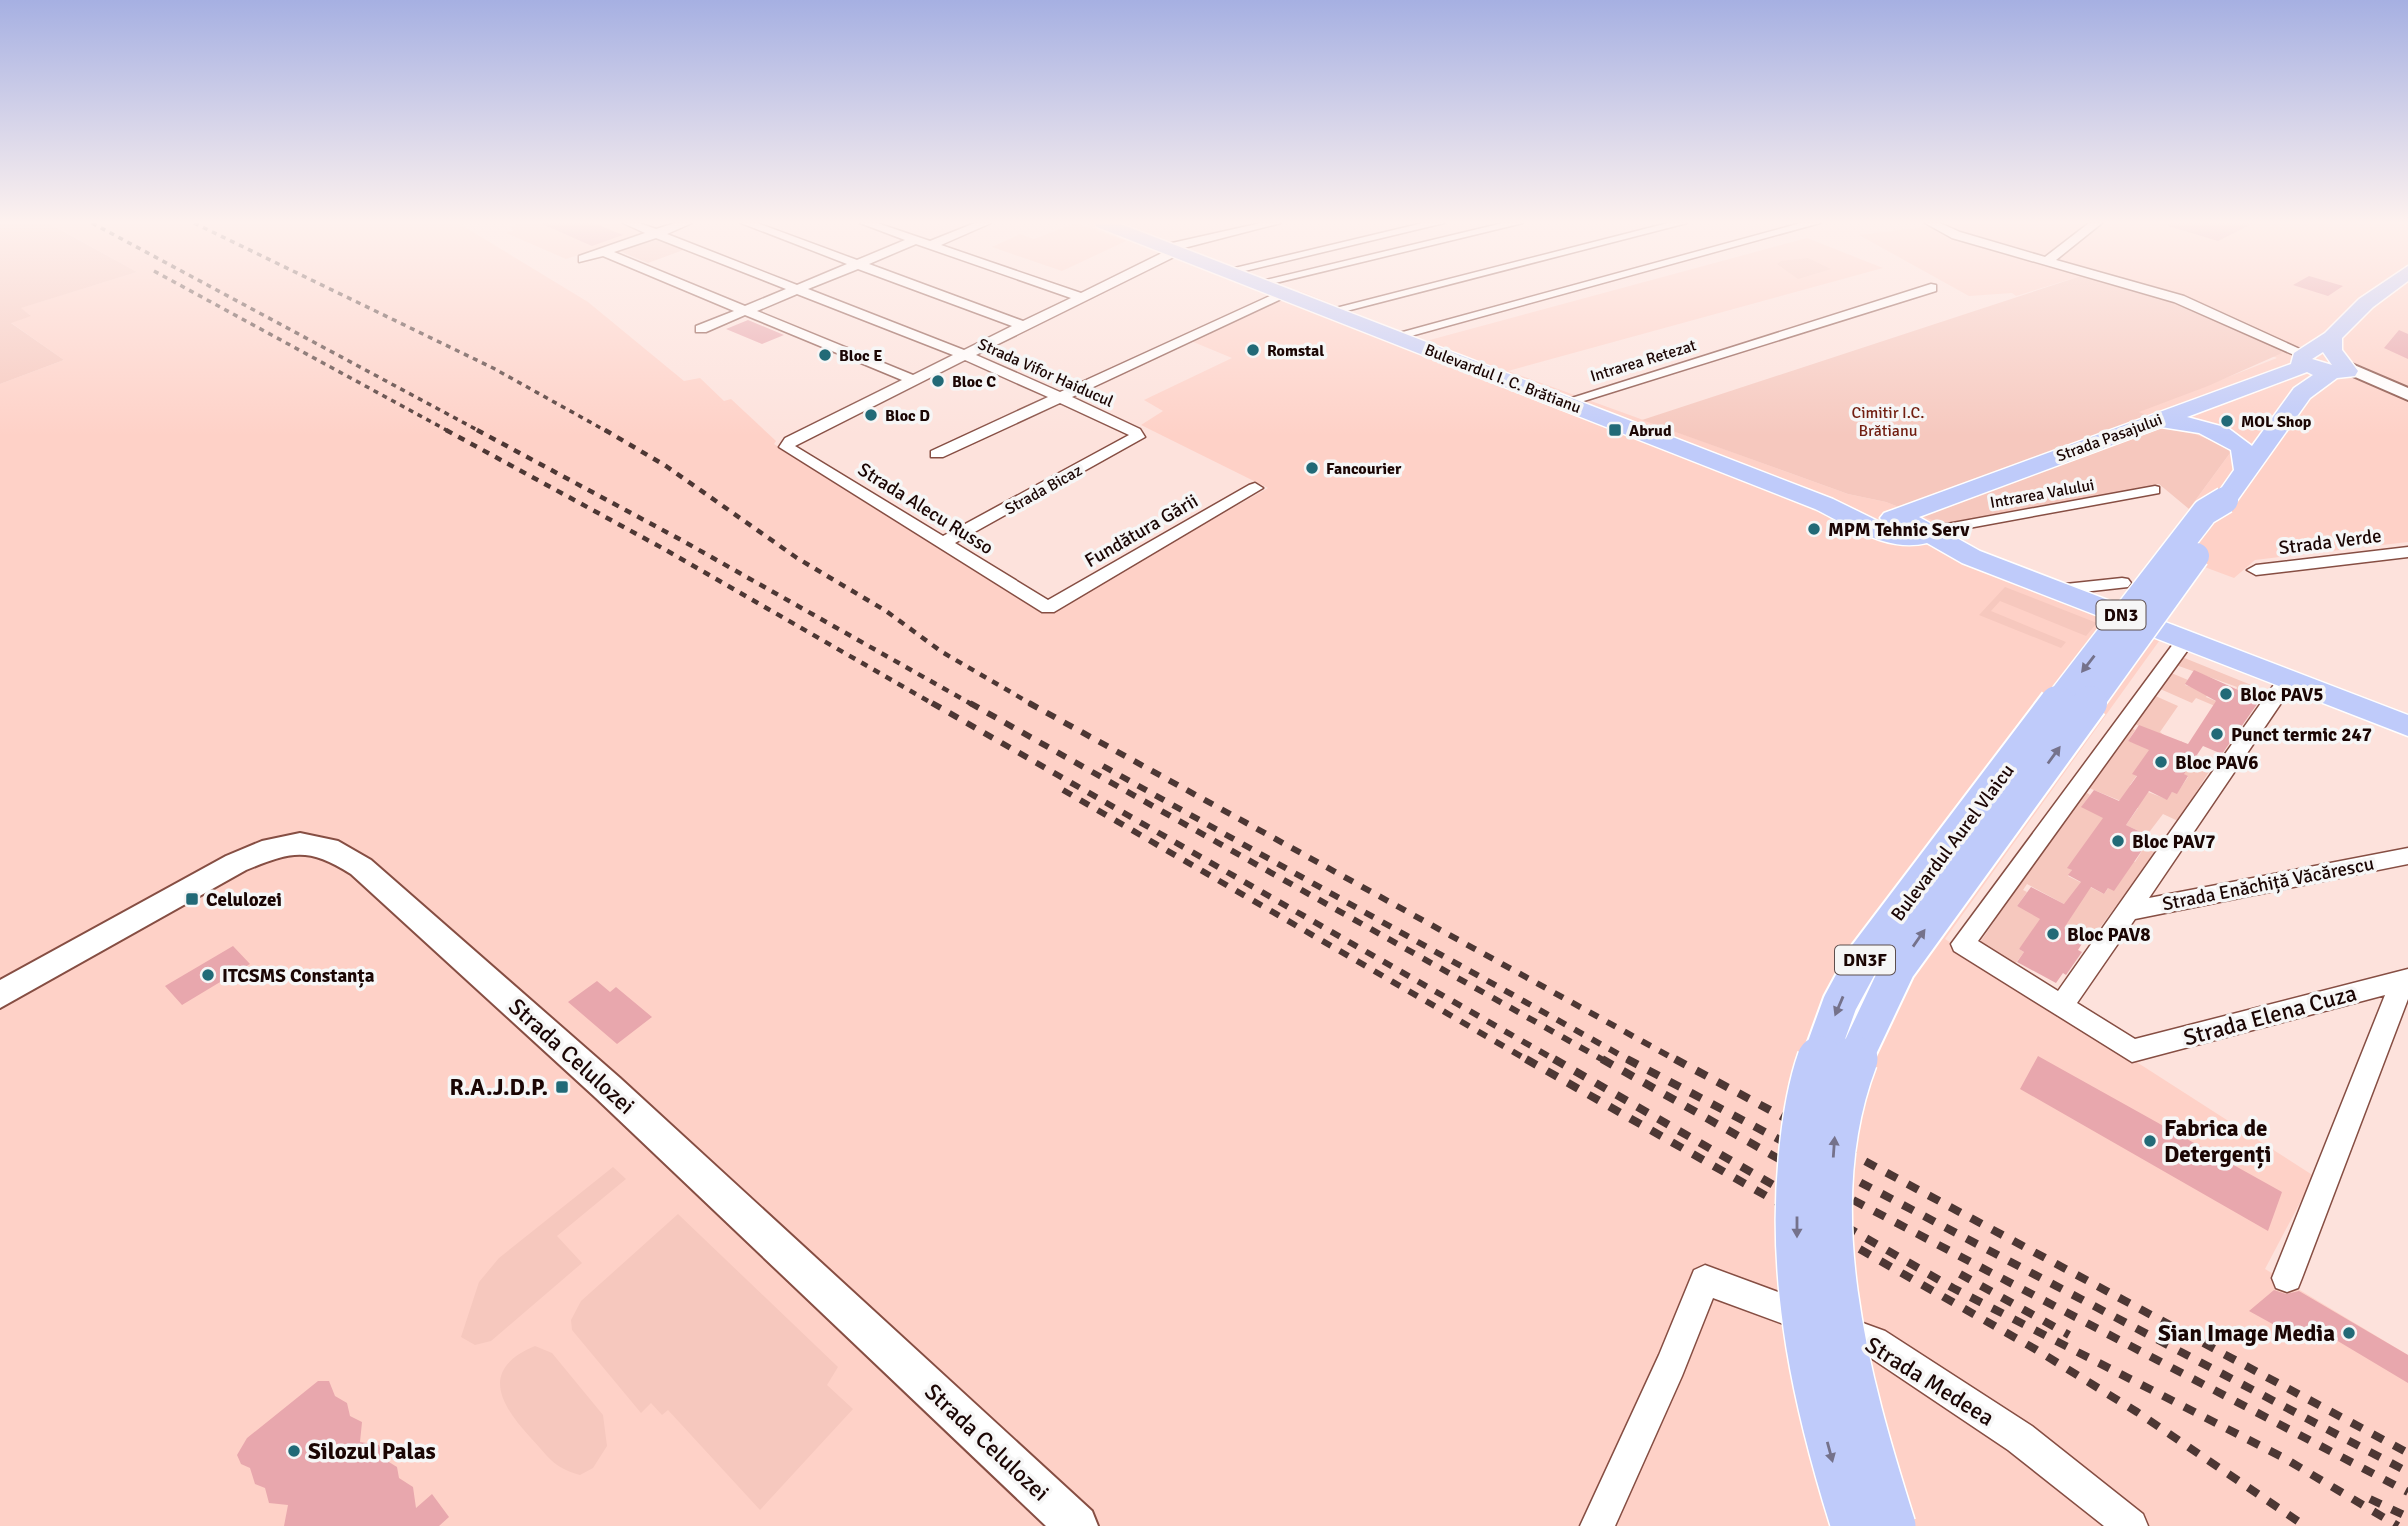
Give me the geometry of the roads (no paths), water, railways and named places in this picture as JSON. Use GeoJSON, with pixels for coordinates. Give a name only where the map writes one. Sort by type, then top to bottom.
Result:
{"type":"FeatureCollection","features":[{"type":"Feature","properties":{"kind":"main road","name":"Bulevardul I. C. Brătianu"},"geometry":{"type":"LineString","coordinates":[[1287,294],[1824,504],[1885,522]]}},
{"type":"Feature","properties":{"kind":"main road"},"geometry":{"type":"LineString","coordinates":[[2321,364],[2332,350],[2332,337],[2378,294]]}},
{"type":"Feature","properties":{"kind":"main road","name":"Strada Pasajului"},"geometry":{"type":"LineString","coordinates":[[1885,522],[2264,378],[2321,364]]}},
{"type":"Feature","properties":{"kind":"main road","name":"Bulevardul Aurel Vlaicu"},"geometry":{"type":"LineString","coordinates":[[1854,1526],[1815,1394],[1797,1244],[1797,1176],[1805,1108],[1816,1066],[1841,1001],[1916,887],[2205,512],[2225,500],[2321,364]]}},
{"type":"Feature","properties":{"kind":"main road"},"geometry":{"type":"LineString","coordinates":[[2156,420],[2183,422],[2222,435],[2245,454],[2246,470]]}},
{"type":"Feature","properties":{"kind":"main road"},"geometry":{"type":"LineString","coordinates":[[1751,475],[1834,500],[1881,509],[1906,507],[1952,495]]}},
{"type":"Feature","properties":{"kind":"main road"},"geometry":{"type":"LineString","coordinates":[[1952,495],[1921,533],[1952,543],[2000,569]]}},
{"type":"Feature","properties":{"kind":"main road","name":"Bulevardul Aurel Vlaicu"},"geometry":{"type":"LineString","coordinates":[[1894,1526],[1858,1406],[1833,1262],[1831,1194],[1836,1126],[1848,1080],[1869,1022],[1898,968],[2150,623],[2222,518],[2225,500]]}},
{"type":"Feature","properties":{"kind":"main road","name":"DN3"},"geometry":{"type":"LineString","coordinates":[[1885,522],[1892,538],[1921,533],[2000,569],[2408,726]]}},
{"type":"Feature","properties":{"kind":"street"},"geometry":{"type":"LineString","coordinates":[[705,294],[913,380],[1086,294]]}},
{"type":"Feature","properties":{"kind":"street"},"geometry":{"type":"LineString","coordinates":[[701,329],[785,294]]}},
{"type":"Feature","properties":{"kind":"street","name":"Strada Vifor Haiducul"},"geometry":{"type":"LineString","coordinates":[[810,294],[965,355],[1135,432]]}},
{"type":"Feature","properties":{"kind":"street"},"geometry":{"type":"LineString","coordinates":[[939,294],[1024,326]]}},
{"type":"Feature","properties":{"kind":"street"},"geometry":{"type":"LineString","coordinates":[[1073,294],[1081,297]]}},
{"type":"Feature","properties":{"kind":"street"},"geometry":{"type":"LineString","coordinates":[[937,454],[1286,294]]}},
{"type":"Feature","properties":{"kind":"street"},"geometry":{"type":"LineString","coordinates":[[1331,311],[1398,294]]}},
{"type":"Feature","properties":{"kind":"street"},"geometry":{"type":"LineString","coordinates":[[1395,336],[1550,294]]}},
{"type":"Feature","properties":{"kind":"street","name":"Intrarea Retezat"},"geometry":{"type":"LineString","coordinates":[[1566,402],[1911,294]]}},
{"type":"Feature","properties":{"kind":"street"},"geometry":{"type":"LineString","coordinates":[[2163,294],[2179,299],[2321,364],[2403,393]]}},
{"type":"Feature","properties":{"kind":"street","name":"Strada Alecu Russo"},"geometry":{"type":"LineString","coordinates":[[913,380],[790,442],[787,447],[1048,608]]}},
{"type":"Feature","properties":{"kind":"street","name":"Strada Bicaz"},"geometry":{"type":"LineString","coordinates":[[943,543],[1137,437],[1135,432]]}},
{"type":"Feature","properties":{"kind":"street","name":"Fundătura Gării"},"geometry":{"type":"LineString","coordinates":[[1048,608],[1255,488]]}},
{"type":"Feature","properties":{"kind":"street","name":"Intrarea Valului"},"geometry":{"type":"LineString","coordinates":[[1921,533],[2155,490]]}},
{"type":"Feature","properties":{"kind":"street","name":"Strada Verde"},"geometry":{"type":"LineString","coordinates":[[2256,570],[2408,552]]}},
{"type":"Feature","properties":{"kind":"street"},"geometry":{"type":"LineString","coordinates":[[2387,555],[2408,570]]}},
{"type":"Feature","properties":{"kind":"street"},"geometry":{"type":"LineString","coordinates":[[2056,590],[2122,583]]}},
{"type":"Feature","properties":{"kind":"street"},"geometry":{"type":"LineString","coordinates":[[2186,640],[1964,944],[2061,1007],[2287,680]]}},
{"type":"Feature","properties":{"kind":"street","name":"Strada Celulozei"},"geometry":{"type":"LineString","coordinates":[[0,995],[246,858],[267,849],[307,841],[336,850],[361,867],[608,1088],[1077,1526]]}},
{"type":"Feature","properties":{"kind":"street","name":"Strada Enăchiță Văcărescu"},"geometry":{"type":"LineString","coordinates":[[2129,911],[2408,856]]}},
{"type":"Feature","properties":{"kind":"street"},"geometry":{"type":"LineString","coordinates":[[2287,1278],[2406,980]]}},
{"type":"Feature","properties":{"kind":"street","name":"Strada Elena Cuza"},"geometry":{"type":"LineString","coordinates":[[2061,1007],[2132,1051],[2406,980]]}},
{"type":"Feature","properties":{"kind":"street","name":"Strada Medeea"},"geometry":{"type":"LineString","coordinates":[[1597,1526],[1671,1365],[1705,1280],[1874,1342],[2020,1438],[2131,1526]]}},
{"type":"Feature","properties":{"kind":"railway"},"geometry":{"type":"LineString","coordinates":[[197,294],[450,432]]}},
{"type":"Feature","properties":{"kind":"railway"},"geometry":{"type":"LineString","coordinates":[[225,294],[481,432]]}},
{"type":"Feature","properties":{"kind":"railway"},"geometry":{"type":"LineString","coordinates":[[341,294],[493,368],[608,432]]}},
{"type":"Feature","properties":{"kind":"railway"},"geometry":{"type":"LineString","coordinates":[[446,430],[664,549],[935,705]]}},
{"type":"Feature","properties":{"kind":"railway"},"geometry":{"type":"LineString","coordinates":[[477,430],[683,541],[973,705]]}},
{"type":"Feature","properties":{"kind":"railway"},"geometry":{"type":"LineString","coordinates":[[605,430],[666,466],[797,558],[886,611],[942,652],[1033,705]]}},
{"type":"Feature","properties":{"kind":"railway"},"geometry":{"type":"LineString","coordinates":[[932,703],[1557,1061]]}},
{"type":"Feature","properties":{"kind":"railway"},"geometry":{"type":"LineString","coordinates":[[970,703],[1605,1061]]}},
{"type":"Feature","properties":{"kind":"railway"},"geometry":{"type":"LineString","coordinates":[[1029,703],[1678,1061]]}},
{"type":"Feature","properties":{"kind":"railway"},"geometry":{"type":"LineString","coordinates":[[1103,766],[1631,1061]]}},
{"type":"Feature","properties":{"kind":"railway"},"geometry":{"type":"LineString","coordinates":[[1063,790],[1529,1061]]}},
{"type":"Feature","properties":{"kind":"railway"},"geometry":{"type":"LineString","coordinates":[[1526,1059],[2035,1349],[2137,1412],[2305,1526]]}},
{"type":"Feature","properties":{"kind":"railway"},"geometry":{"type":"LineString","coordinates":[[1554,1059],[1953,1288],[2284,1458],[2398,1526]]}},
{"type":"Feature","properties":{"kind":"railway"},"geometry":{"type":"LineString","coordinates":[[1602,1059],[1834,1190],[2408,1492]]}},
{"type":"Feature","properties":{"kind":"railway"},"geometry":{"type":"LineString","coordinates":[[1627,1059],[2408,1472]]}},
{"type":"Feature","properties":{"kind":"railway"},"geometry":{"type":"LineString","coordinates":[[1675,1059],[2408,1453]]}},
{"type":"Feature","properties":{"kind":"railway"},"geometry":{"type":"LineString","coordinates":[[1960,1274],[2069,1335]]}},
{"type":"Feature","properties":{"kind":"railway"},"geometry":{"type":"LineString","coordinates":[[2370,1499],[2408,1517]]}},
{"type":"Feature","properties":{"kind":"place","name":"Romstal"},"geometry":{"type":"Point","coordinates":[1253,350]}},
{"type":"Feature","properties":{"kind":"place","name":"Bloc E"},"geometry":{"type":"Point","coordinates":[825,355]}},
{"type":"Feature","properties":{"kind":"place","name":"Bloc C"},"geometry":{"type":"Point","coordinates":[938,381]}},
{"type":"Feature","properties":{"kind":"place","name":"Bloc D"},"geometry":{"type":"Point","coordinates":[871,415]}},
{"type":"Feature","properties":{"kind":"place","name":"MOL Shop"},"geometry":{"type":"Point","coordinates":[2227,421]}},
{"type":"Feature","properties":{"kind":"place","name":"Abrud"},"geometry":{"type":"Point","coordinates":[1615,430]}},
{"type":"Feature","properties":{"kind":"place","name":"Fancourier"},"geometry":{"type":"Point","coordinates":[1312,468]}},
{"type":"Feature","properties":{"kind":"place","name":"MPM Tehnic Serv"},"geometry":{"type":"Point","coordinates":[1814,529]}},
{"type":"Feature","properties":{"kind":"place","name":"Bloc PAV5"},"geometry":{"type":"Point","coordinates":[2226,694]}},
{"type":"Feature","properties":{"kind":"place","name":"Punct termic 247"},"geometry":{"type":"Point","coordinates":[2217,734]}},
{"type":"Feature","properties":{"kind":"place","name":"Bloc PAV6"},"geometry":{"type":"Point","coordinates":[2161,762]}},
{"type":"Feature","properties":{"kind":"place","name":"Bloc PAV7"},"geometry":{"type":"Point","coordinates":[2118,841]}},
{"type":"Feature","properties":{"kind":"place","name":"Celulozei"},"geometry":{"type":"Point","coordinates":[192,899]}},
{"type":"Feature","properties":{"kind":"place","name":"Bloc PAV8"},"geometry":{"type":"Point","coordinates":[2053,934]}},
{"type":"Feature","properties":{"kind":"place","name":"ITCSMS Constanța"},"geometry":{"type":"Point","coordinates":[208,975]}},
{"type":"Feature","properties":{"kind":"place","name":"R.A.J.D.P."},"geometry":{"type":"Point","coordinates":[562,1087]}},
{"type":"Feature","properties":{"kind":"place","name":"Fabrica de Detergenți"},"geometry":{"type":"Point","coordinates":[2150,1141]}},
{"type":"Feature","properties":{"kind":"place","name":"Sian Image Media"},"geometry":{"type":"Point","coordinates":[2349,1333]}},
{"type":"Feature","properties":{"kind":"place","name":"Silozul Palas"},"geometry":{"type":"Point","coordinates":[294,1451]}},
{"type":"Feature","properties":{"kind":"park label","name":"Cimitir I.C. Brătianu"},"geometry":{"type":"Point","coordinates":[1888,421]}}]}
